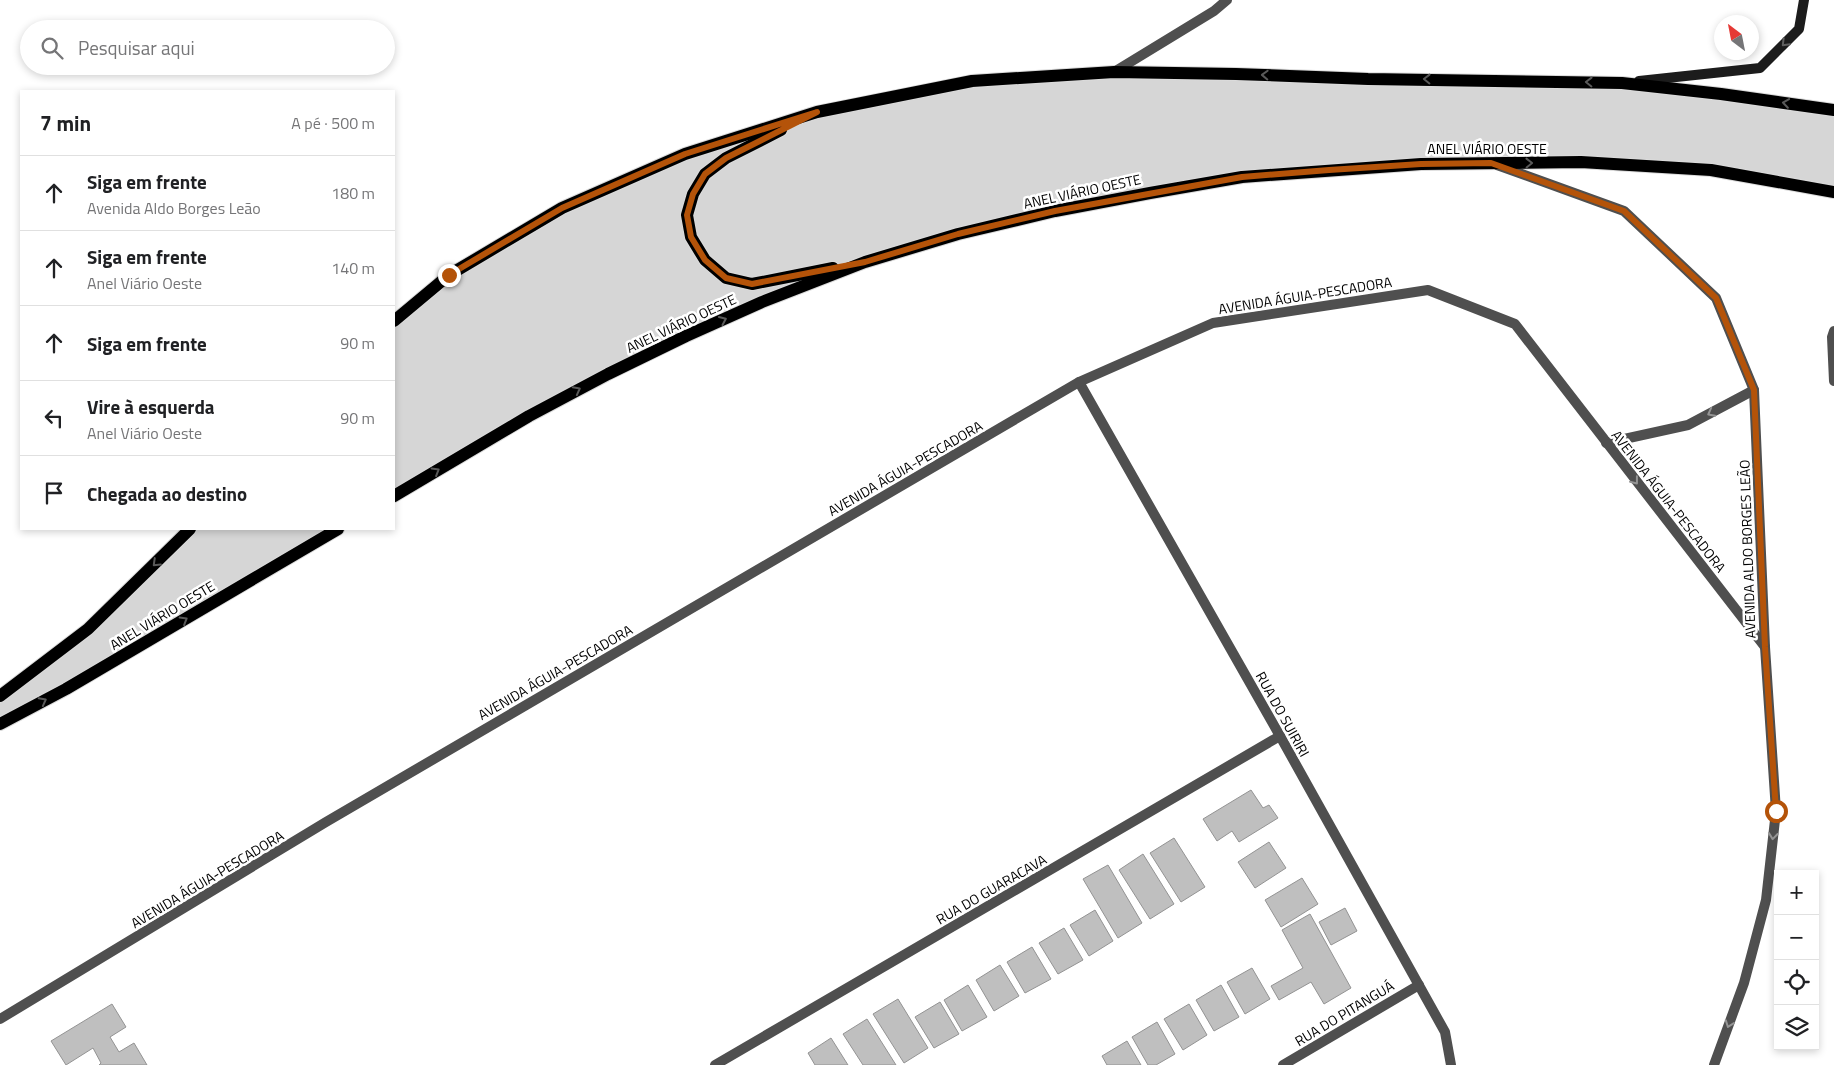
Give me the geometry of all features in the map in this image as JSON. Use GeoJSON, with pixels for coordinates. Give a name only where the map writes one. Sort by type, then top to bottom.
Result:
{"type":"FeatureCollection","features":[{"type":"Feature","properties":{"kind":"main road"},"geometry":{"type":"LineString","coordinates":[[1622,83],[1760,68],[1799,29],[1804,0]]}},
{"type":"Feature","properties":{"kind":"main road"},"geometry":{"type":"LineString","coordinates":[[395,320],[449,275],[562,208],[685,154],[817,112],[972,82],[1114,72],[1622,83],[1721,94],[1834,110]]}},
{"type":"Feature","properties":{"kind":"main road"},"geometry":{"type":"LineString","coordinates":[[817,112],[726,158],[705,174],[693,194],[687,215],[691,237],[705,260],[726,278],[752,284],[865,262]]}},
{"type":"Feature","properties":{"kind":"main road","name":"ANEL VIÁRIO OESTE"},"geometry":{"type":"LineString","coordinates":[[395,495],[529,416],[608,374],[745,310],[865,262],[958,234],[1055,211],[1242,177],[1421,164],[1582,162],[1712,170],[1834,192]]}},
{"type":"Feature","properties":{"kind":"main road","name":"ANEL VIÁRIO OESTE"},"geometry":{"type":"LineString","coordinates":[[0,696],[88,629],[189,530]]}},
{"type":"Feature","properties":{"kind":"main road","name":"ANEL VIÁRIO OESTE"},"geometry":{"type":"LineString","coordinates":[[0,724],[66,689],[336,530]]}},
{"type":"Feature","properties":{"kind":"street"},"geometry":{"type":"LineString","coordinates":[[1114,72],[1214,11],[1227,0]]}},
{"type":"Feature","properties":{"kind":"street","name":"AVENIDA ALDO BORGES LEÃO"},"geometry":{"type":"LineString","coordinates":[[1491,163],[1624,211],[1716,298],[1754,390],[1765,647],[1776,811],[1766,900],[1744,983],[1714,1065]]}},
{"type":"Feature","properties":{"kind":"street","name":"AVENIDA ÁGUIA-PESCADORA"},"geometry":{"type":"LineString","coordinates":[[0,1019],[326,822],[1079,382],[1213,323],[1428,290],[1515,324],[1765,647]]}},
{"type":"Feature","properties":{"kind":"street"},"geometry":{"type":"LineString","coordinates":[[1834,331],[1832,337],[1834,381]]}},
{"type":"Feature","properties":{"kind":"street","name":"RUA DO SUIRIRI"},"geometry":{"type":"LineString","coordinates":[[1079,382],[1445,1032],[1451,1065]]}},
{"type":"Feature","properties":{"kind":"street"},"geometry":{"type":"LineString","coordinates":[[1606,442],[1688,425],[1754,390]]}},
{"type":"Feature","properties":{"kind":"street","name":"RUA DO GUARACAVA"},"geometry":{"type":"LineString","coordinates":[[715,1065],[1280,736]]}},
{"type":"Feature","properties":{"kind":"street","name":"RUA DO PITANGUÁ"},"geometry":{"type":"LineString","coordinates":[[1284,1065],[1419,985]]}},
{"type":"Feature","properties":{"kind":"shaded area"},"geometry":{"type":"Polygon","coordinates":[[[1114,72],[1622,83],[1834,110],[1834,192],[1711,170],[1421,164],[1150,193],[865,262],[686,336],[395,495],[395,320],[449,275],[562,208],[685,154],[817,112],[972,81],[1114,72]]]}},
{"type":"Feature","properties":{"kind":"shaded area"},"geometry":{"type":"Polygon","coordinates":[[[189,530],[336,530],[0,724],[0,696],[88,629],[189,530]]]}},
{"type":"Feature","properties":{"kind":"building"},"geometry":{"type":"Polygon","coordinates":[[[1251,790],[1263,808],[1269,805],[1278,818],[1239,842],[1232,831],[1217,841],[1203,819],[1251,790]]]}},
{"type":"Feature","properties":{"kind":"building"},"geometry":{"type":"Polygon","coordinates":[[[1174,838],[1205,887],[1181,902],[1150,853],[1174,838]]]}},
{"type":"Feature","properties":{"kind":"building"},"geometry":{"type":"Polygon","coordinates":[[[1269,842],[1286,868],[1255,888],[1238,862],[1269,842]]]}},
{"type":"Feature","properties":{"kind":"building"},"geometry":{"type":"Polygon","coordinates":[[[1143,854],[1174,904],[1150,919],[1119,870],[1143,854]]]}},
{"type":"Feature","properties":{"kind":"building"},"geometry":{"type":"Polygon","coordinates":[[[1108,865],[1142,923],[1118,938],[1083,879],[1108,865]]]}},
{"type":"Feature","properties":{"kind":"building"},"geometry":{"type":"Polygon","coordinates":[[[1302,878],[1318,904],[1281,927],[1265,900],[1302,878]]]}},
{"type":"Feature","properties":{"kind":"building"},"geometry":{"type":"Polygon","coordinates":[[[1345,908],[1357,931],[1331,945],[1319,922],[1345,908]]]}},
{"type":"Feature","properties":{"kind":"building"},"geometry":{"type":"Polygon","coordinates":[[[1095,910],[1113,941],[1089,956],[1070,925],[1095,910]]]}},
{"type":"Feature","properties":{"kind":"building"},"geometry":{"type":"Polygon","coordinates":[[[1310,914],[1351,988],[1324,1004],[1311,982],[1279,1000],[1271,986],[1303,968],[1282,930],[1310,914]]]}},
{"type":"Feature","properties":{"kind":"building"},"geometry":{"type":"Polygon","coordinates":[[[1064,928],[1083,960],[1058,974],[1039,943],[1064,928]]]}},
{"type":"Feature","properties":{"kind":"building"},"geometry":{"type":"Polygon","coordinates":[[[1032,947],[1051,979],[1025,993],[1007,962],[1032,947]]]}},
{"type":"Feature","properties":{"kind":"building"},"geometry":{"type":"Polygon","coordinates":[[[1000,965],[1019,996],[994,1011],[976,980],[1000,965]]]}},
{"type":"Feature","properties":{"kind":"building"},"geometry":{"type":"Polygon","coordinates":[[[1252,968],[1270,999],[1245,1014],[1227,982],[1252,968]]]}},
{"type":"Feature","properties":{"kind":"building"},"geometry":{"type":"Polygon","coordinates":[[[968,985],[987,1017],[962,1031],[944,1000],[968,985]]]}},
{"type":"Feature","properties":{"kind":"building"},"geometry":{"type":"Polygon","coordinates":[[[1221,985],[1239,1017],[1214,1031],[1196,1000],[1221,985]]]}},
{"type":"Feature","properties":{"kind":"building"},"geometry":{"type":"Polygon","coordinates":[[[898,999],[928,1048],[904,1063],[873,1014],[898,999]]]}},
{"type":"Feature","properties":{"kind":"building"},"geometry":{"type":"Polygon","coordinates":[[[940,1002],[959,1034],[934,1048],[915,1017],[940,1002]]]}},
{"type":"Feature","properties":{"kind":"building"},"geometry":{"type":"Polygon","coordinates":[[[112,1004],[126,1027],[110,1037],[119,1052],[134,1043],[147,1065],[99,1065],[101,1063],[93,1048],[66,1065],[51,1041],[112,1004]]]}},
{"type":"Feature","properties":{"kind":"building"},"geometry":{"type":"Polygon","coordinates":[[[1189,1004],[1207,1035],[1183,1050],[1164,1019],[1189,1004]]]}},
{"type":"Feature","properties":{"kind":"building"},"geometry":{"type":"Polygon","coordinates":[[[867,1019],[896,1065],[863,1065],[843,1034],[867,1019]]]}},
{"type":"Feature","properties":{"kind":"building"},"geometry":{"type":"Polygon","coordinates":[[[1157,1022],[1175,1054],[1156,1065],[1148,1065],[1132,1037],[1157,1022]]]}},
{"type":"Feature","properties":{"kind":"building"},"geometry":{"type":"Polygon","coordinates":[[[831,1038],[848,1065],[815,1065],[808,1053],[831,1038]]]}},
{"type":"Feature","properties":{"kind":"building"},"geometry":{"type":"Polygon","coordinates":[[[1127,1041],[1141,1065],[1107,1065],[1102,1056],[1127,1041]]]}},
{"type":"Feature","properties":{"kind":"route"},"geometry":{"type":"LineString","coordinates":[[449,275],[562,208],[685,154],[817,112],[726,158],[705,174],[693,194],[687,215],[691,237],[705,260],[726,278],[752,284],[865,262],[958,234],[1055,211],[1242,177],[1329,170],[1421,164],[1491,163],[1624,211],[1716,298],[1754,390],[1765,647],[1776,811]]}}]}
